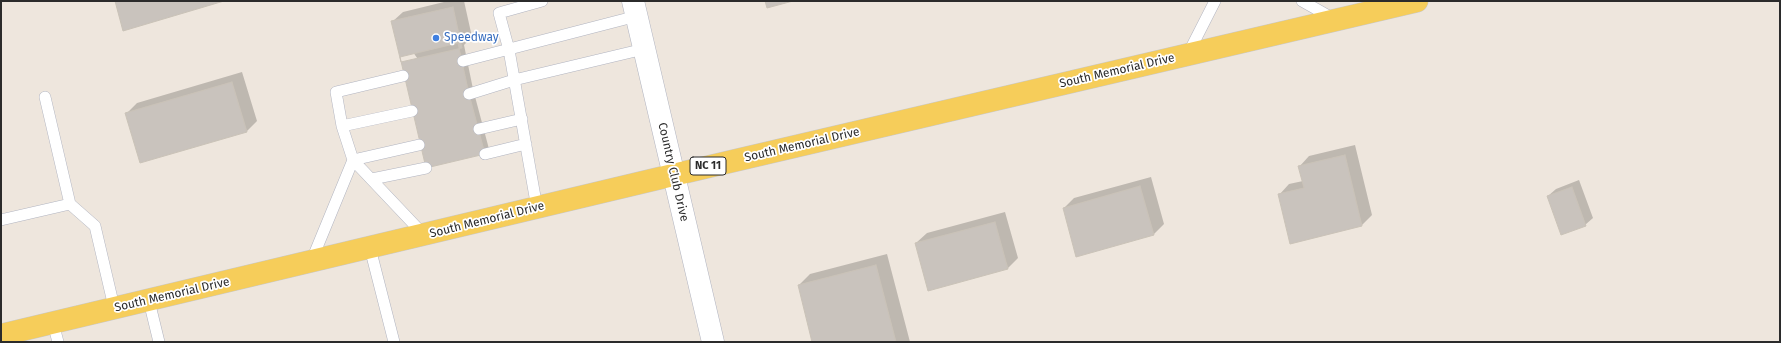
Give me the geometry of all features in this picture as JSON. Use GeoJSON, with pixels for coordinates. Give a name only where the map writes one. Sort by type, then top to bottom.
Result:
{"type":"FeatureCollection","features":[{"type":"Feature","properties":{"kind":"main road","name":"South Memorial Drive"},"geometry":{"type":"LineString","coordinates":[[1,335],[56,332],[114,307],[311,262],[673,175],[1417,1]]}},
{"type":"Feature","properties":{"kind":"street","name":"Country Club Drive"},"geometry":{"type":"LineString","coordinates":[[635,8],[713,342]]}},
{"type":"Feature","properties":{"kind":"lane"},"geometry":{"type":"LineString","coordinates":[[537,208],[509,50],[499,13],[542,1]]}},
{"type":"Feature","properties":{"kind":"lane"},"geometry":{"type":"LineString","coordinates":[[1188,54],[1215,1]]}},
{"type":"Feature","properties":{"kind":"lane"},"geometry":{"type":"LineString","coordinates":[[1302,1],[1336,20]]}},
{"type":"Feature","properties":{"kind":"lane"},"geometry":{"type":"LineString","coordinates":[[463,61],[509,50],[635,8]]}},
{"type":"Feature","properties":{"kind":"lane"},"geometry":{"type":"LineString","coordinates":[[469,94],[514,80],[644,49]]}},
{"type":"Feature","properties":{"kind":"lane"},"geometry":{"type":"LineString","coordinates":[[403,76],[336,92],[342,126],[353,160],[424,235]]}},
{"type":"Feature","properties":{"kind":"lane"},"geometry":{"type":"LineString","coordinates":[[45,97],[70,204],[95,226],[114,307]]}},
{"type":"Feature","properties":{"kind":"lane"},"geometry":{"type":"LineString","coordinates":[[342,126],[412,110]]}},
{"type":"Feature","properties":{"kind":"lane"},"geometry":{"type":"LineString","coordinates":[[478,129],[522,119]]}},
{"type":"Feature","properties":{"kind":"lane"},"geometry":{"type":"LineString","coordinates":[[485,154],[526,144]]}},
{"type":"Feature","properties":{"kind":"lane"},"geometry":{"type":"LineString","coordinates":[[353,160],[419,145]]}},
{"type":"Feature","properties":{"kind":"lane"},"geometry":{"type":"LineString","coordinates":[[311,262],[353,160]]}},
{"type":"Feature","properties":{"kind":"lane"},"geometry":{"type":"LineString","coordinates":[[372,179],[426,168]]}},
{"type":"Feature","properties":{"kind":"lane"},"geometry":{"type":"LineString","coordinates":[[1,220],[70,204]]}},
{"type":"Feature","properties":{"kind":"lane"},"geometry":{"type":"LineString","coordinates":[[370,248],[394,342]]}},
{"type":"Feature","properties":{"kind":"lane"},"geometry":{"type":"LineString","coordinates":[[149,300],[159,342]]}},
{"type":"Feature","properties":{"kind":"building"},"geometry":{"type":"Polygon","coordinates":[[[115,1],[224,1],[123,31],[115,1]]]}},
{"type":"Feature","properties":{"kind":"building"},"geometry":{"type":"Polygon","coordinates":[[[765,1],[793,1],[767,8],[765,1]]]}},
{"type":"Feature","properties":{"kind":"building"},"geometry":{"type":"Polygon","coordinates":[[[453,7],[462,48],[401,62],[391,21],[453,7]]]}},
{"type":"Feature","properties":{"kind":"building"},"geometry":{"type":"Polygon","coordinates":[[[458,43],[469,94],[485,154],[426,168],[400,57],[458,43]]]}},
{"type":"Feature","properties":{"kind":"building"},"geometry":{"type":"Polygon","coordinates":[[[232,82],[247,132],[140,163],[125,113],[232,82]]]}},
{"type":"Feature","properties":{"kind":"building"},"geometry":{"type":"Polygon","coordinates":[[[1345,155],[1362,226],[1290,244],[1278,194],[1304,188],[1298,166],[1345,155]]]}},
{"type":"Feature","properties":{"kind":"building"},"geometry":{"type":"Polygon","coordinates":[[[1140,186],[1154,235],[1076,257],[1063,208],[1140,186]]]}},
{"type":"Feature","properties":{"kind":"building"},"geometry":{"type":"Polygon","coordinates":[[[1572,187],[1586,226],[1561,235],[1547,196],[1572,187]]]}},
{"type":"Feature","properties":{"kind":"building"},"geometry":{"type":"Polygon","coordinates":[[[995,222],[1008,269],[928,291],[915,243],[995,222]]]}},
{"type":"Feature","properties":{"kind":"building"},"geometry":{"type":"Polygon","coordinates":[[[876,265],[896,342],[812,342],[798,285],[876,265]]]}},
{"type":"Feature","properties":{"kind":"place","name":"Speedway"},"geometry":{"type":"Point","coordinates":[436,38]}}]}
